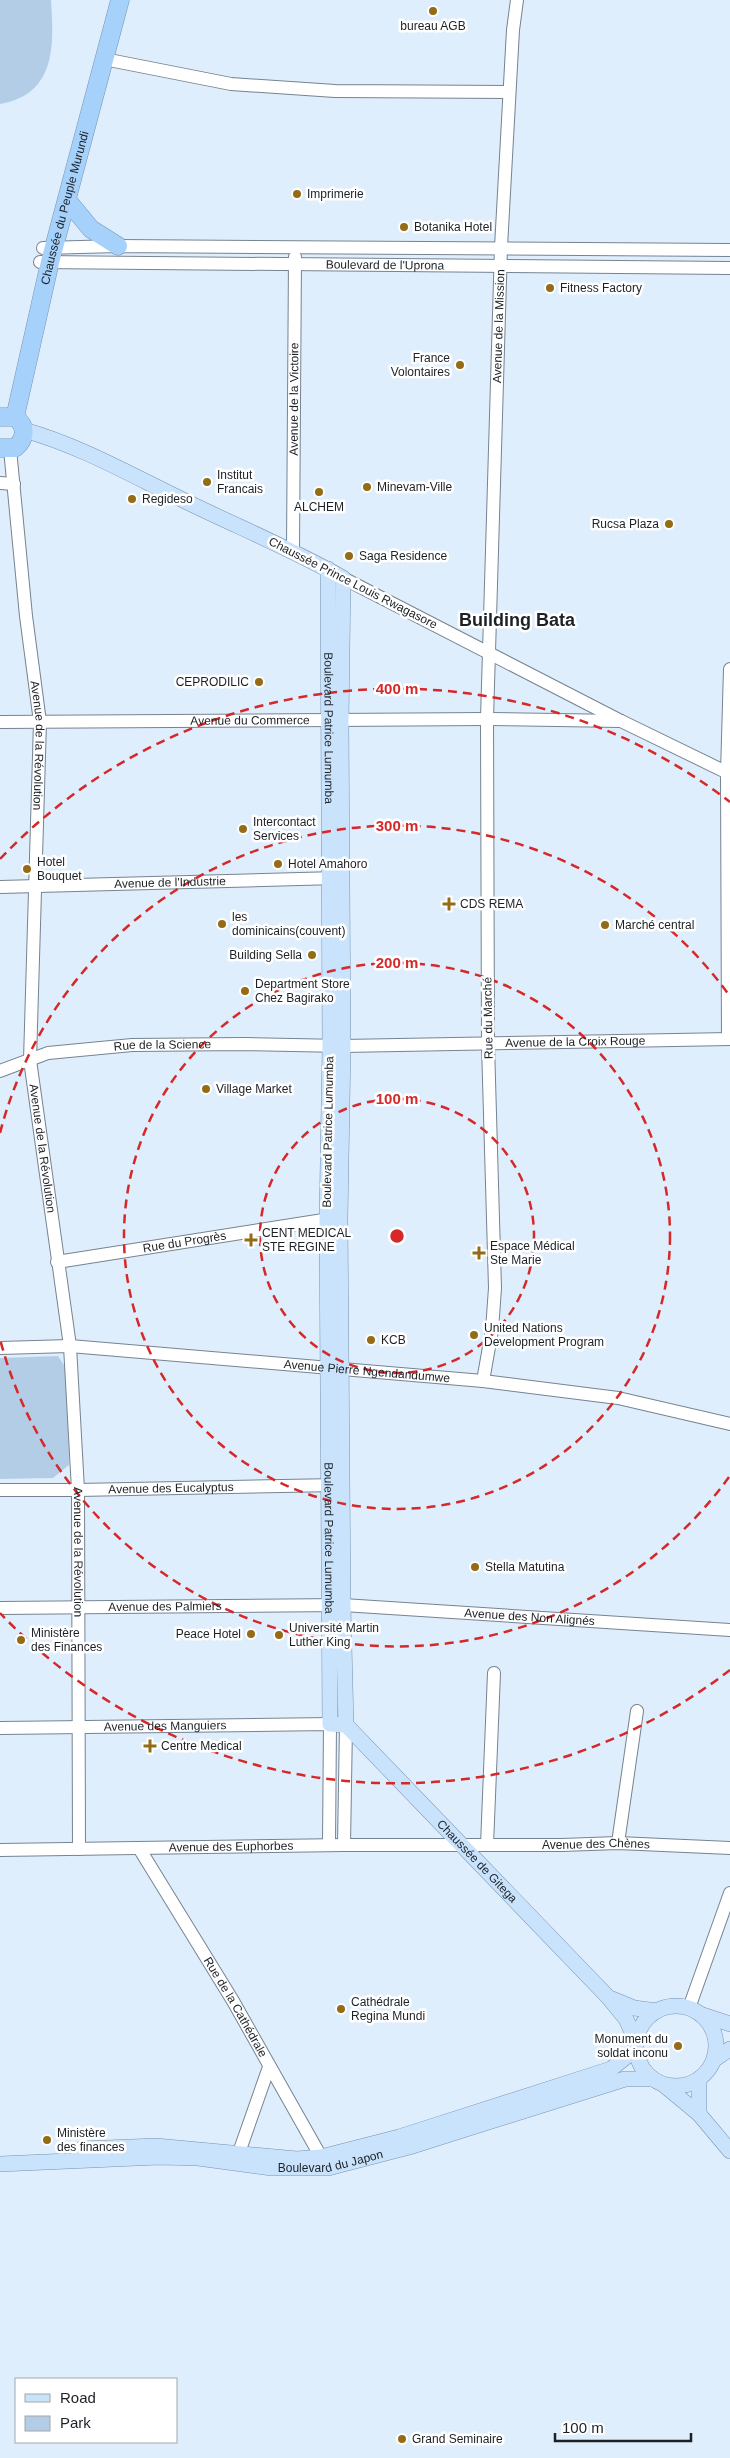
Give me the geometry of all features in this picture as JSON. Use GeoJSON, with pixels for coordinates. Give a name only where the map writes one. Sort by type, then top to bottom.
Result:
{"type":"FeatureCollection","features":[{"type":"Feature","properties":{"kind":"highway","name":"Chaussée du Peuple Murundi"},"geometry":{"type":"LineString","coordinates":[[11,420],[47,255],[107,0]]}},
{"type":"Feature","properties":{"kind":"highway","name":"Chaussée du Peuple Murundi"},"geometry":{"type":"LineString","coordinates":[[47,255],[67,200],[120,0]]}},
{"type":"Feature","properties":{"kind":"highway"},"geometry":{"type":"LineString","coordinates":[[67,200],[91,229],[118,246]]}},
{"type":"Feature","properties":{"kind":"highway"},"geometry":{"type":"LineString","coordinates":[[5,449],[20,444],[11,420]]}},
{"type":"Feature","properties":{"kind":"main road","name":"Chaussée Prince Louis Rwagasore"},"geometry":{"type":"LineString","coordinates":[[11,420],[56,439],[223,519],[293,550],[344,578]]}},
{"type":"Feature","properties":{"kind":"main road","name":"Boulevard Patrice Lumumba"},"geometry":{"type":"LineString","coordinates":[[328,570],[334,722],[336,1046],[334,1219],[336,1605],[330,1724]]}},
{"type":"Feature","properties":{"kind":"main road","name":"Boulevard Patrice Lumumba"},"geometry":{"type":"LineString","coordinates":[[334,722],[344,578]]}},
{"type":"Feature","properties":{"kind":"main road","name":"Boulevard Patrice Lumumba"},"geometry":{"type":"LineString","coordinates":[[336,1605],[346,1725]]}},
{"type":"Feature","properties":{"kind":"main road"},"geometry":{"type":"LineString","coordinates":[[330,1724],[346,1725]]}},
{"type":"Feature","properties":{"kind":"main road","name":"Chaussée de Gitega"},"geometry":{"type":"LineString","coordinates":[[346,1725],[608,1997],[626,2019],[636,2045]]}},
{"type":"Feature","properties":{"kind":"main road","name":"Chaussée de Gitega"},"geometry":{"type":"LineString","coordinates":[[608,1997],[634,2008],[657,2011]]}},
{"type":"Feature","properties":{"kind":"main road"},"geometry":{"type":"LineString","coordinates":[[730,2024],[695,2011],[667,2007],[657,2011],[643,2024],[636,2045],[640,2066],[657,2082],[699,2114],[730,2151]]}},
{"type":"Feature","properties":{"kind":"main road"},"geometry":{"type":"LineString","coordinates":[[695,2011],[713,2030],[716,2039],[715,2059]]}},
{"type":"Feature","properties":{"kind":"main road","name":"Boulevard du Japon"},"geometry":{"type":"LineString","coordinates":[[501,2112],[612,2069],[636,2045]]}},
{"type":"Feature","properties":{"kind":"main road"},"geometry":{"type":"LineString","coordinates":[[657,2082],[681,2086],[699,2079],[715,2059],[730,2049]]}},
{"type":"Feature","properties":{"kind":"main road"},"geometry":{"type":"LineString","coordinates":[[699,2079],[699,2114]]}},
{"type":"Feature","properties":{"kind":"main road","name":"Boulevard du Japon"},"geometry":{"type":"LineString","coordinates":[[0,2164],[134,2152],[176,2146],[236,2159],[297,2159],[324,2163],[399,2137],[625,2080],[657,2082]]}},
{"type":"Feature","properties":{"kind":"main road","name":"Boulevard du Japon"},"geometry":{"type":"LineString","coordinates":[[0,2154],[134,2152]]}},
{"type":"Feature","properties":{"kind":"street","name":"Avenue de la Mission"},"geometry":{"type":"LineString","coordinates":[[490,654],[501,247],[509,92],[517,0]]}},
{"type":"Feature","properties":{"kind":"street"},"geometry":{"type":"LineString","coordinates":[[104,59],[231,84],[335,92],[509,92]]}},
{"type":"Feature","properties":{"kind":"street","name":"Boulevard de l'Uprona"},"geometry":{"type":"LineString","coordinates":[[47,255],[98,246],[501,247],[730,250]]}},
{"type":"Feature","properties":{"kind":"street"},"geometry":{"type":"LineString","coordinates":[[98,246],[99,262]]}},
{"type":"Feature","properties":{"kind":"street","name":"Avenue de la Victoire"},"geometry":{"type":"LineString","coordinates":[[293,550],[295,247]]}},
{"type":"Feature","properties":{"kind":"street","name":"Boulevard de l'Uprona"},"geometry":{"type":"LineString","coordinates":[[47,255],[99,262],[730,268]]}},
{"type":"Feature","properties":{"kind":"street","name":"Avenue de la Révolution"},"geometry":{"type":"LineString","coordinates":[[5,449],[14,484],[26,616],[40,722],[30,1060],[70,1346],[78,1490],[79,1849]]}},
{"type":"Feature","properties":{"kind":"street"},"geometry":{"type":"LineString","coordinates":[[0,482],[14,484]]}},
{"type":"Feature","properties":{"kind":"street","name":"Chaussée Prince Louis Rwagasore"},"geometry":{"type":"LineString","coordinates":[[344,578],[728,774]]}},
{"type":"Feature","properties":{"kind":"street","name":"Rue du Marché"},"geometry":{"type":"LineString","coordinates":[[482,1381],[492,1330],[495,1288],[488,1044],[487,719],[490,654]]}},
{"type":"Feature","properties":{"kind":"street"},"geometry":{"type":"LineString","coordinates":[[729,1039],[728,774],[730,669]]}},
{"type":"Feature","properties":{"kind":"street","name":"Avenue du Commerce"},"geometry":{"type":"LineString","coordinates":[[0,722],[334,722],[487,719],[621,721]]}},
{"type":"Feature","properties":{"kind":"street","name":"Avenue de l'Industrie"},"geometry":{"type":"LineString","coordinates":[[0,887],[335,878]]}},
{"type":"Feature","properties":{"kind":"street","name":"Avenue de la Croix Rouge"},"geometry":{"type":"LineString","coordinates":[[336,1046],[729,1039]]}},
{"type":"Feature","properties":{"kind":"street","name":"Rue de la Science"},"geometry":{"type":"LineString","coordinates":[[0,1071],[48,1053],[132,1045],[336,1046]]}},
{"type":"Feature","properties":{"kind":"street","name":"Rue du Progrès"},"geometry":{"type":"LineString","coordinates":[[57,1262],[334,1219]]}},
{"type":"Feature","properties":{"kind":"street","name":"Avenue Pierre Ngendandumwe"},"geometry":{"type":"LineString","coordinates":[[0,1348],[70,1346],[482,1381],[618,1398],[730,1424]]}},
{"type":"Feature","properties":{"kind":"street","name":"Avenue des Eucalyptus"},"geometry":{"type":"LineString","coordinates":[[0,1490],[335,1485]]}},
{"type":"Feature","properties":{"kind":"street","name":"Avenue des Palmiers"},"geometry":{"type":"LineString","coordinates":[[0,1608],[336,1605]]}},
{"type":"Feature","properties":{"kind":"street","name":"Avenue des Non Alignés"},"geometry":{"type":"LineString","coordinates":[[336,1605],[730,1630]]}},
{"type":"Feature","properties":{"kind":"street"},"geometry":{"type":"LineString","coordinates":[[487,1845],[494,1673]]}},
{"type":"Feature","properties":{"kind":"street"},"geometry":{"type":"LineString","coordinates":[[618,1843],[637,1711]]}},
{"type":"Feature","properties":{"kind":"street","name":"Avenue des Manguiers"},"geometry":{"type":"LineString","coordinates":[[0,1728],[330,1724]]}},
{"type":"Feature","properties":{"kind":"street","name":"Boulevard Patrice Lumumba"},"geometry":{"type":"LineString","coordinates":[[329,1845],[330,1724]]}},
{"type":"Feature","properties":{"kind":"street","name":"Boulevard Patrice Lumumba"},"geometry":{"type":"LineString","coordinates":[[344,1845],[346,1725]]}},
{"type":"Feature","properties":{"kind":"street","name":"Avenue des Chènes"},"geometry":{"type":"LineString","coordinates":[[462,1845],[618,1843],[730,1848]]}},
{"type":"Feature","properties":{"kind":"street","name":"Avenue des Euphorbes"},"geometry":{"type":"LineString","coordinates":[[0,1850],[462,1845]]}},
{"type":"Feature","properties":{"kind":"street","name":"Rue de la Cathédrale"},"geometry":{"type":"LineString","coordinates":[[139,1848],[193,1934],[324,2163]]}},
{"type":"Feature","properties":{"kind":"street"},"geometry":{"type":"LineString","coordinates":[[695,2011],[730,1893]]}},
{"type":"Feature","properties":{"kind":"street"},"geometry":{"type":"LineString","coordinates":[[236,2159],[269,2067]]}},
{"type":"Feature","properties":{"kind":"green space"},"geometry":{"type":"Polygon","coordinates":[[[0,0],[51,0],[52,34],[48,66],[42,79],[32,90],[18,99],[0,104],[0,0]]]}},
{"type":"Feature","properties":{"kind":"green space"},"geometry":{"type":"Polygon","coordinates":[[[58,1356],[68,1371],[69,1465],[53,1478],[0,1479],[0,1358],[58,1356]]]}},
{"type":"Feature","properties":{"kind":"place","name":"bureau AGB"},"geometry":{"type":"Point","coordinates":[433,11]}},
{"type":"Feature","properties":{"kind":"place","name":"Imprimerie"},"geometry":{"type":"Point","coordinates":[297,194]}},
{"type":"Feature","properties":{"kind":"place","name":"Botanika Hotel"},"geometry":{"type":"Point","coordinates":[404,227]}},
{"type":"Feature","properties":{"kind":"place","name":"Fitness Factory"},"geometry":{"type":"Point","coordinates":[550,288]}},
{"type":"Feature","properties":{"kind":"place","name":"France Volontaires"},"geometry":{"type":"Point","coordinates":[460,365]}},
{"type":"Feature","properties":{"kind":"place","name":"Institut Francais"},"geometry":{"type":"Point","coordinates":[207,482]}},
{"type":"Feature","properties":{"kind":"place","name":"Minevam-Ville"},"geometry":{"type":"Point","coordinates":[367,487]}},
{"type":"Feature","properties":{"kind":"place","name":"ALCHEM"},"geometry":{"type":"Point","coordinates":[319,492]}},
{"type":"Feature","properties":{"kind":"place","name":"Regideso"},"geometry":{"type":"Point","coordinates":[132,499]}},
{"type":"Feature","properties":{"kind":"place","name":"Rucsa Plaza"},"geometry":{"type":"Point","coordinates":[669,524]}},
{"type":"Feature","properties":{"kind":"place","name":"Saga Residence"},"geometry":{"type":"Point","coordinates":[349,556]}},
{"type":"Feature","properties":{"kind":"place","name":"CEPRODILIC"},"geometry":{"type":"Point","coordinates":[259,682]}},
{"type":"Feature","properties":{"kind":"place","name":"Intercontact Services"},"geometry":{"type":"Point","coordinates":[243,829]}},
{"type":"Feature","properties":{"kind":"place","name":"Hotel Amahoro"},"geometry":{"type":"Point","coordinates":[278,864]}},
{"type":"Feature","properties":{"kind":"place","name":"Hotel Bouquet"},"geometry":{"type":"Point","coordinates":[27,869]}},
{"type":"Feature","properties":{"kind":"place","name":"CDS REMA"},"geometry":{"type":"Point","coordinates":[449,904]}},
{"type":"Feature","properties":{"kind":"place","name":"les dominicains(couvent)"},"geometry":{"type":"Point","coordinates":[222,924]}},
{"type":"Feature","properties":{"kind":"place","name":"Marché central"},"geometry":{"type":"Point","coordinates":[605,925]}},
{"type":"Feature","properties":{"kind":"place","name":"Building Sella"},"geometry":{"type":"Point","coordinates":[312,955]}},
{"type":"Feature","properties":{"kind":"place","name":"Department Store Chez Bagirako"},"geometry":{"type":"Point","coordinates":[245,991]}},
{"type":"Feature","properties":{"kind":"place","name":"Village Market"},"geometry":{"type":"Point","coordinates":[206,1089]}},
{"type":"Feature","properties":{"kind":"place","name":"CENT MEDICAL STE REGINE"},"geometry":{"type":"Point","coordinates":[251,1240]}},
{"type":"Feature","properties":{"kind":"place","name":"Espace Médical Ste Marie"},"geometry":{"type":"Point","coordinates":[479,1253]}},
{"type":"Feature","properties":{"kind":"place","name":"United Nations Development Program"},"geometry":{"type":"Point","coordinates":[474,1335]}},
{"type":"Feature","properties":{"kind":"place","name":"KCB"},"geometry":{"type":"Point","coordinates":[371,1340]}},
{"type":"Feature","properties":{"kind":"place","name":"Stella Matutina"},"geometry":{"type":"Point","coordinates":[475,1567]}},
{"type":"Feature","properties":{"kind":"place","name":"Peace Hotel"},"geometry":{"type":"Point","coordinates":[251,1634]}},
{"type":"Feature","properties":{"kind":"place","name":"Université Martin Luther King"},"geometry":{"type":"Point","coordinates":[279,1635]}},
{"type":"Feature","properties":{"kind":"place","name":"Ministère des Finances"},"geometry":{"type":"Point","coordinates":[21,1640]}},
{"type":"Feature","properties":{"kind":"place","name":"Centre Medical"},"geometry":{"type":"Point","coordinates":[150,1746]}},
{"type":"Feature","properties":{"kind":"place","name":"Cathédrale Regina Mundi"},"geometry":{"type":"Point","coordinates":[341,2009]}},
{"type":"Feature","properties":{"kind":"place","name":"Monument du soldat inconu"},"geometry":{"type":"Point","coordinates":[678,2046]}},
{"type":"Feature","properties":{"kind":"place","name":"Ministère des finances"},"geometry":{"type":"Point","coordinates":[47,2140]}},
{"type":"Feature","properties":{"kind":"place","name":"Grand Seminaire"},"geometry":{"type":"Point","coordinates":[402,2439]}},
{"type":"Feature","properties":{"kind":"district","name":"Building Bata"},"geometry":{"type":"Point","coordinates":[517,620]}}]}
